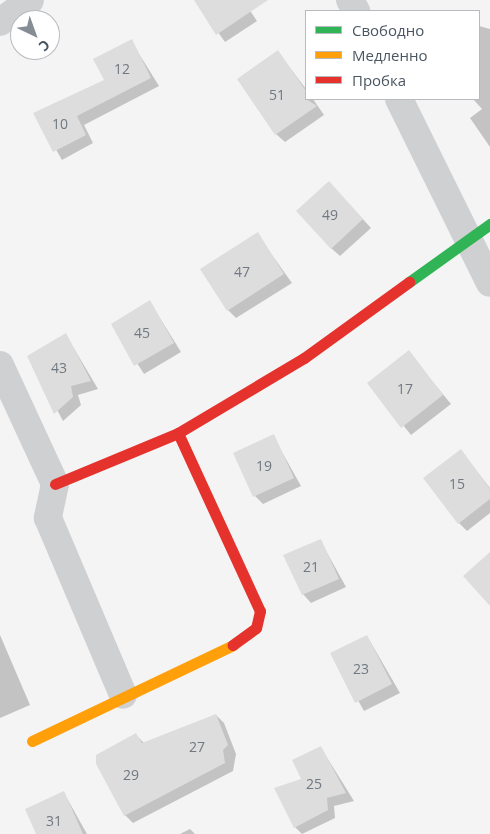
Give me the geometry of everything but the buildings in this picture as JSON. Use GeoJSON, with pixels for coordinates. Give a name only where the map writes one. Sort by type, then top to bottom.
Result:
{"type":"FeatureCollection","features":[{"type":"Feature","properties":{"kind":"street"},"geometry":{"type":"LineString","coordinates":[[0,22],[30,0]]}},
{"type":"Feature","properties":{"kind":"street"},"geometry":{"type":"LineString","coordinates":[[400,100],[479,232],[490,283]]}},
{"type":"Feature","properties":{"kind":"street"},"geometry":{"type":"LineString","coordinates":[[55,484],[178,433],[304,358],[479,232]]}},
{"type":"Feature","properties":{"kind":"street"},"geometry":{"type":"LineString","coordinates":[[0,365],[55,484],[48,518],[124,695]]}},
{"type":"Feature","properties":{"kind":"street"},"geometry":{"type":"LineString","coordinates":[[32,741],[124,695],[242,641],[256,628],[260,611],[178,433]]}},
{"type":"Feature","properties":{"kind":"traffic: fast"},"geometry":{"type":"LineString","coordinates":[[409,282],[490,224]]}},
{"type":"Feature","properties":{"kind":"traffic: slow"},"geometry":{"type":"LineString","coordinates":[[32,741],[233,645]]}},
{"type":"Feature","properties":{"kind":"traffic: jam"},"geometry":{"type":"LineString","coordinates":[[55,484],[178,433],[304,358],[409,282]]}},
{"type":"Feature","properties":{"kind":"traffic: jam"},"geometry":{"type":"LineString","coordinates":[[178,433],[260,611],[256,628],[233,645]]}}]}
